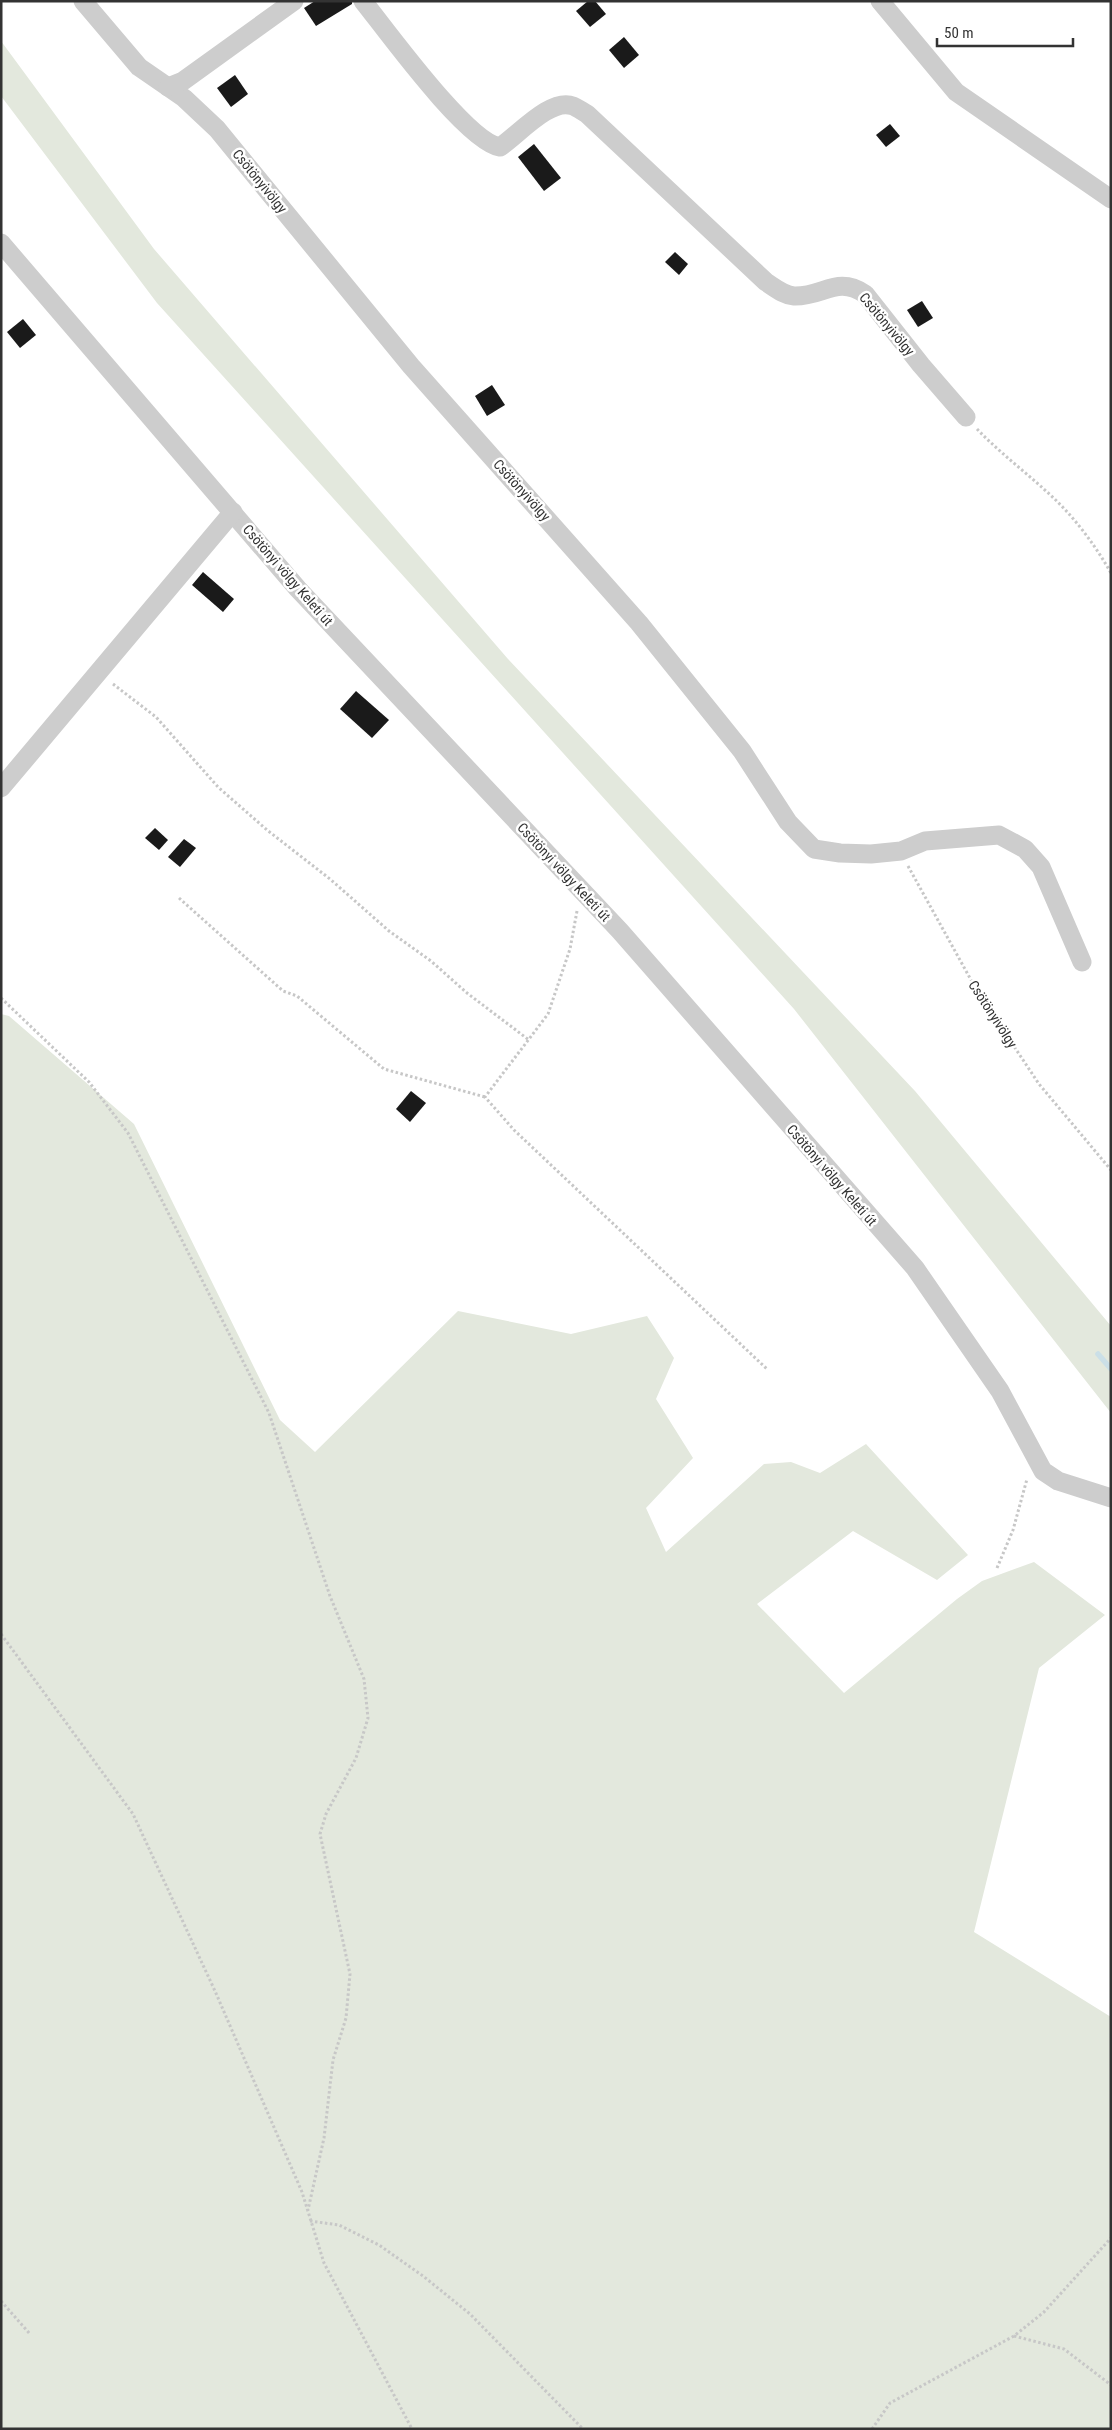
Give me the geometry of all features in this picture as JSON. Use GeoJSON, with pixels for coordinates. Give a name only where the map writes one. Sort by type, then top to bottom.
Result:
{"type":"FeatureCollection","features":[{"type":"Feature","properties":{"kind":"street","name":"Csötönyivölgy"},"geometry":{"type":"LineString","coordinates":[[83,1],[139,68],[184,98],[217,129],[411,366],[639,623],[742,751],[788,822],[814,849],[840,853],[901,851],[925,842],[999,835],[1025,849],[1041,867],[1082,962]]}},
{"type":"Feature","properties":{"kind":"street"},"geometry":{"type":"LineString","coordinates":[[168,87],[183,81],[294,1]]}},
{"type":"Feature","properties":{"kind":"street","name":"Csötönyivölgy"},"geometry":{"type":"LineString","coordinates":[[363,1],[453,112],[491,146],[500,147],[545,111],[558,106],[572,106],[587,114],[766,282],[785,294],[795,296],[845,284],[854,286],[865,294],[920,365],[966,417]]}},
{"type":"Feature","properties":{"kind":"street"},"geometry":{"type":"LineString","coordinates":[[880,1],[956,92],[1111,199]]}},
{"type":"Feature","properties":{"kind":"street","name":"Csötönyi völgy Keleti út"},"geometry":{"type":"LineString","coordinates":[[1,243],[298,589],[620,931],[915,1268],[1000,1392],[1042,1471],[1058,1481],[1111,1498]]}},
{"type":"Feature","properties":{"kind":"street"},"geometry":{"type":"LineString","coordinates":[[1,788],[233,512]]}},
{"type":"Feature","properties":{"kind":"path"},"geometry":{"type":"LineString","coordinates":[[966,417],[997,450],[1048,492],[1075,520],[1111,573]]}},
{"type":"Feature","properties":{"kind":"path"},"geometry":{"type":"LineString","coordinates":[[99,673],[156,716],[218,787],[267,830],[330,879],[389,931],[431,960],[467,992],[529,1040]]}},
{"type":"Feature","properties":{"kind":"path","name":"Csötönyivölgy"},"geometry":{"type":"LineString","coordinates":[[887,852],[905,862],[916,878],[976,989],[1039,1084],[1111,1170]]}},
{"type":"Feature","properties":{"kind":"path"},"geometry":{"type":"LineString","coordinates":[[485,1097],[548,1014],[570,949],[581,889]]}},
{"type":"Feature","properties":{"kind":"path"},"geometry":{"type":"LineString","coordinates":[[179,898],[284,992],[297,996],[384,1069],[485,1097],[514,1130],[768,1370]]}},
{"type":"Feature","properties":{"kind":"path"},"geometry":{"type":"LineString","coordinates":[[1,998],[89,1082],[128,1133],[269,1414],[330,1596],[364,1679],[368,1718],[356,1758],[326,1814],[320,1834],[350,1974],[346,2018],[333,2060],[324,2138],[308,2210]]}},
{"type":"Feature","properties":{"kind":"path"},"geometry":{"type":"LineString","coordinates":[[997,1568],[1013,1530],[1028,1475]]}},
{"type":"Feature","properties":{"kind":"path"},"geometry":{"type":"LineString","coordinates":[[1,1634],[133,1814],[215,1991],[308,2210],[324,2263],[412,2429]]}},
{"type":"Feature","properties":{"kind":"path"},"geometry":{"type":"LineString","coordinates":[[310,2221],[339,2225],[379,2245],[423,2276],[470,2314],[583,2429]]}},
{"type":"Feature","properties":{"kind":"path"},"geometry":{"type":"LineString","coordinates":[[872,2429],[890,2402],[1014,2336],[1044,2312],[1111,2238]]}},
{"type":"Feature","properties":{"kind":"path"},"geometry":{"type":"LineString","coordinates":[[1,2301],[30,2334]]}},
{"type":"Feature","properties":{"kind":"path"},"geometry":{"type":"LineString","coordinates":[[1014,2336],[1064,2349],[1111,2385]]}},
{"type":"Feature","properties":{"kind":"shaded area"},"geometry":{"type":"Polygon","coordinates":[[[1,41],[154,249],[508,659],[915,1091],[1111,1326],[1111,1413],[794,1009],[157,303],[1,96],[1,41]]]}},
{"type":"Feature","properties":{"kind":"shaded area"},"geometry":{"type":"Polygon","coordinates":[[[1,1014],[9,1016],[134,1124],[280,1420],[315,1452],[458,1311],[571,1334],[647,1316],[674,1358],[656,1399],[693,1458],[646,1508],[666,1552],[764,1464],[791,1462],[820,1473],[866,1444],[968,1555],[937,1580],[853,1531],[757,1604],[844,1693],[957,1599],[982,1581],[1034,1562],[1105,1615],[1039,1668],[974,1932],[1111,2017],[1111,2429],[1,2429],[1,1014]]]}},
{"type":"Feature","properties":{"kind":"building"},"geometry":{"type":"Polygon","coordinates":[[[315,1],[352,1],[352,4],[316,26],[304,8],[315,1]]]}},
{"type":"Feature","properties":{"kind":"building"},"geometry":{"type":"Polygon","coordinates":[[[588,1],[595,1],[606,14],[590,27],[576,11],[588,1]]]}},
{"type":"Feature","properties":{"kind":"building"},"geometry":{"type":"Polygon","coordinates":[[[624,37],[639,55],[624,68],[609,50],[624,37]]]}},
{"type":"Feature","properties":{"kind":"building"},"geometry":{"type":"Polygon","coordinates":[[[235,75],[248,94],[231,107],[217,88],[235,75]]]}},
{"type":"Feature","properties":{"kind":"building"},"geometry":{"type":"Polygon","coordinates":[[[890,124],[900,136],[886,147],[876,135],[890,124]]]}},
{"type":"Feature","properties":{"kind":"building"},"geometry":{"type":"Polygon","coordinates":[[[534,144],[561,178],[544,191],[518,157],[534,144]]]}},
{"type":"Feature","properties":{"kind":"building"},"geometry":{"type":"Polygon","coordinates":[[[675,252],[688,264],[679,275],[665,262],[675,252]]]}},
{"type":"Feature","properties":{"kind":"building"},"geometry":{"type":"Polygon","coordinates":[[[922,301],[933,318],[918,327],[907,310],[922,301]]]}},
{"type":"Feature","properties":{"kind":"building"},"geometry":{"type":"Polygon","coordinates":[[[23,319],[36,335],[20,348],[7,332],[23,319]]]}},
{"type":"Feature","properties":{"kind":"building"},"geometry":{"type":"Polygon","coordinates":[[[492,385],[505,405],[487,416],[475,396],[492,385]]]}},
{"type":"Feature","properties":{"kind":"building"},"geometry":{"type":"Polygon","coordinates":[[[203,572],[234,599],[223,612],[192,585],[203,572]]]}},
{"type":"Feature","properties":{"kind":"building"},"geometry":{"type":"Polygon","coordinates":[[[356,691],[389,720],[372,738],[340,709],[356,691]]]}},
{"type":"Feature","properties":{"kind":"building"},"geometry":{"type":"Polygon","coordinates":[[[155,828],[168,840],[159,850],[145,838],[155,828]]]}},
{"type":"Feature","properties":{"kind":"building"},"geometry":{"type":"Polygon","coordinates":[[[184,839],[196,848],[180,867],[168,857],[184,839]]]}},
{"type":"Feature","properties":{"kind":"building"},"geometry":{"type":"Polygon","coordinates":[[[411,1091],[426,1103],[410,1122],[396,1109],[411,1091]]]}},
{"type":"Feature","properties":{"kind":"waterway"},"geometry":{"type":"LineString","coordinates":[[1098,1354],[1111,1369]]}}]}
